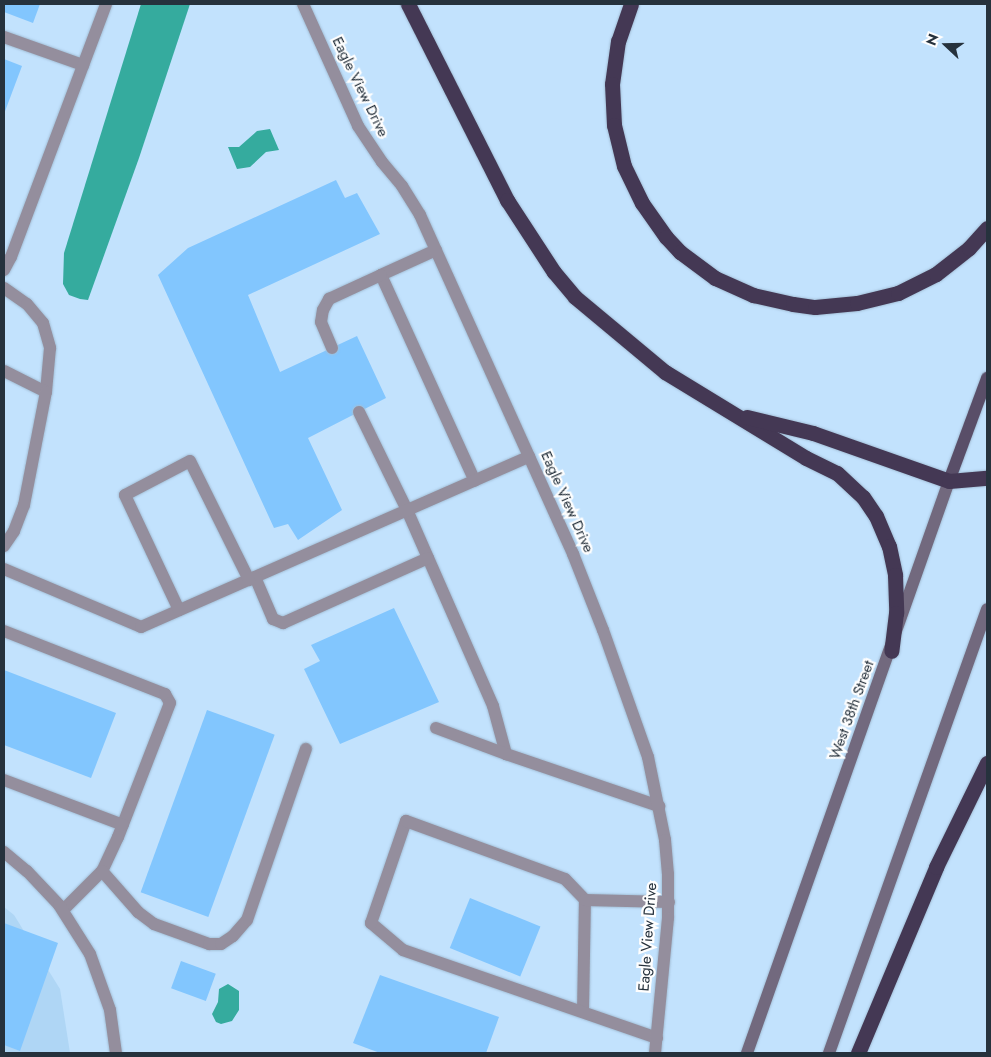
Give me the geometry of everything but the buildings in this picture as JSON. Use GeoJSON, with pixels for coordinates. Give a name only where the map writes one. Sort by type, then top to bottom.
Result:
{"type":"FeatureCollection","features":[{"type":"Feature","properties":{"kind":"highway"},"geometry":{"type":"LineString","coordinates":[[408,4],[507,200],[554,272],[575,297],[665,372],[699,395],[806,458],[836,473],[862,497],[876,516],[889,546],[895,575],[896,613],[891,651]]}},
{"type":"Feature","properties":{"kind":"highway"},"geometry":{"type":"LineString","coordinates":[[631,4],[618,41],[612,97],[614,125],[624,166],[642,203],[666,237],[680,252],[715,278],[752,295],[793,304],[815,307],[857,303],[898,293],[936,274],[964,252],[987,228]]}},
{"type":"Feature","properties":{"kind":"highway"},"geometry":{"type":"LineString","coordinates":[[734,414],[813,433],[950,482],[987,478]]}},
{"type":"Feature","properties":{"kind":"highway"},"geometry":{"type":"LineString","coordinates":[[858,1053],[936,867],[987,763]]}},
{"type":"Feature","properties":{"kind":"main road","name":"West 38th Street"},"geometry":{"type":"LineString","coordinates":[[747,1053],[987,378]]}},
{"type":"Feature","properties":{"kind":"main road"},"geometry":{"type":"LineString","coordinates":[[829,1053],[987,609]]}},
{"type":"Feature","properties":{"kind":"street"},"geometry":{"type":"LineString","coordinates":[[4,270],[11,257],[106,4]]}},
{"type":"Feature","properties":{"kind":"street","name":"Eagle View Drive"},"geometry":{"type":"LineString","coordinates":[[303,4],[358,126],[417,209],[436,250],[573,554],[603,630],[648,758],[666,846],[669,902],[655,1053]]}},
{"type":"Feature","properties":{"kind":"street"},"geometry":{"type":"LineString","coordinates":[[4,37],[83,65]]}},
{"type":"Feature","properties":{"kind":"street"},"geometry":{"type":"LineString","coordinates":[[332,348],[322,322],[323,310],[330,299],[436,250]]}},
{"type":"Feature","properties":{"kind":"street"},"geometry":{"type":"LineString","coordinates":[[381,274],[475,481]]}},
{"type":"Feature","properties":{"kind":"street"},"geometry":{"type":"LineString","coordinates":[[4,288],[27,304],[42,323],[50,348],[46,392],[24,505],[14,531],[4,546]]}},
{"type":"Feature","properties":{"kind":"street"},"geometry":{"type":"LineString","coordinates":[[4,371],[46,392]]}},
{"type":"Feature","properties":{"kind":"street"},"geometry":{"type":"LineString","coordinates":[[359,412],[407,510],[492,706],[506,754]]}},
{"type":"Feature","properties":{"kind":"street"},"geometry":{"type":"LineString","coordinates":[[4,569],[141,627],[529,457]]}},
{"type":"Feature","properties":{"kind":"street"},"geometry":{"type":"LineString","coordinates":[[179,610],[125,495],[190,461],[273,619],[283,623],[428,558]]}},
{"type":"Feature","properties":{"kind":"street"},"geometry":{"type":"LineString","coordinates":[[4,631],[165,694],[170,703],[123,825],[102,871],[63,910]]}},
{"type":"Feature","properties":{"kind":"street"},"geometry":{"type":"LineString","coordinates":[[436,728],[658,806]]}},
{"type":"Feature","properties":{"kind":"street"},"geometry":{"type":"LineString","coordinates":[[102,871],[138,912],[154,924],[209,944],[221,944],[233,936],[247,920],[306,749]]}},
{"type":"Feature","properties":{"kind":"street"},"geometry":{"type":"LineString","coordinates":[[4,780],[123,825]]}},
{"type":"Feature","properties":{"kind":"street"},"geometry":{"type":"LineString","coordinates":[[583,1012],[585,900],[565,879],[406,821],[371,922],[403,950],[657,1038]]}},
{"type":"Feature","properties":{"kind":"street"},"geometry":{"type":"LineString","coordinates":[[4,852],[36,879],[63,910],[90,954],[110,1010],[116,1053]]}},
{"type":"Feature","properties":{"kind":"street"},"geometry":{"type":"LineString","coordinates":[[585,900],[669,902]]}},
{"type":"Feature","properties":{"kind":"shaded area"},"geometry":{"type":"Polygon","coordinates":[[[141,4],[190,4],[139,158],[88,300],[80,299],[69,295],[63,284],[64,253],[141,4]]]}},
{"type":"Feature","properties":{"kind":"shaded area"},"geometry":{"type":"Polygon","coordinates":[[[270,129],[279,150],[266,152],[250,167],[237,169],[228,147],[239,147],[257,131],[270,129]]]}},
{"type":"Feature","properties":{"kind":"shaded area"},"geometry":{"type":"Polygon","coordinates":[[[4,907],[14,915],[60,989],[70,1053],[4,1053],[4,907]]]}},
{"type":"Feature","properties":{"kind":"shaded area"},"geometry":{"type":"Polygon","coordinates":[[[228,984],[239,991],[239,1010],[232,1021],[221,1024],[216,1022],[212,1014],[218,1002],[219,989],[228,984]]]}}]}
